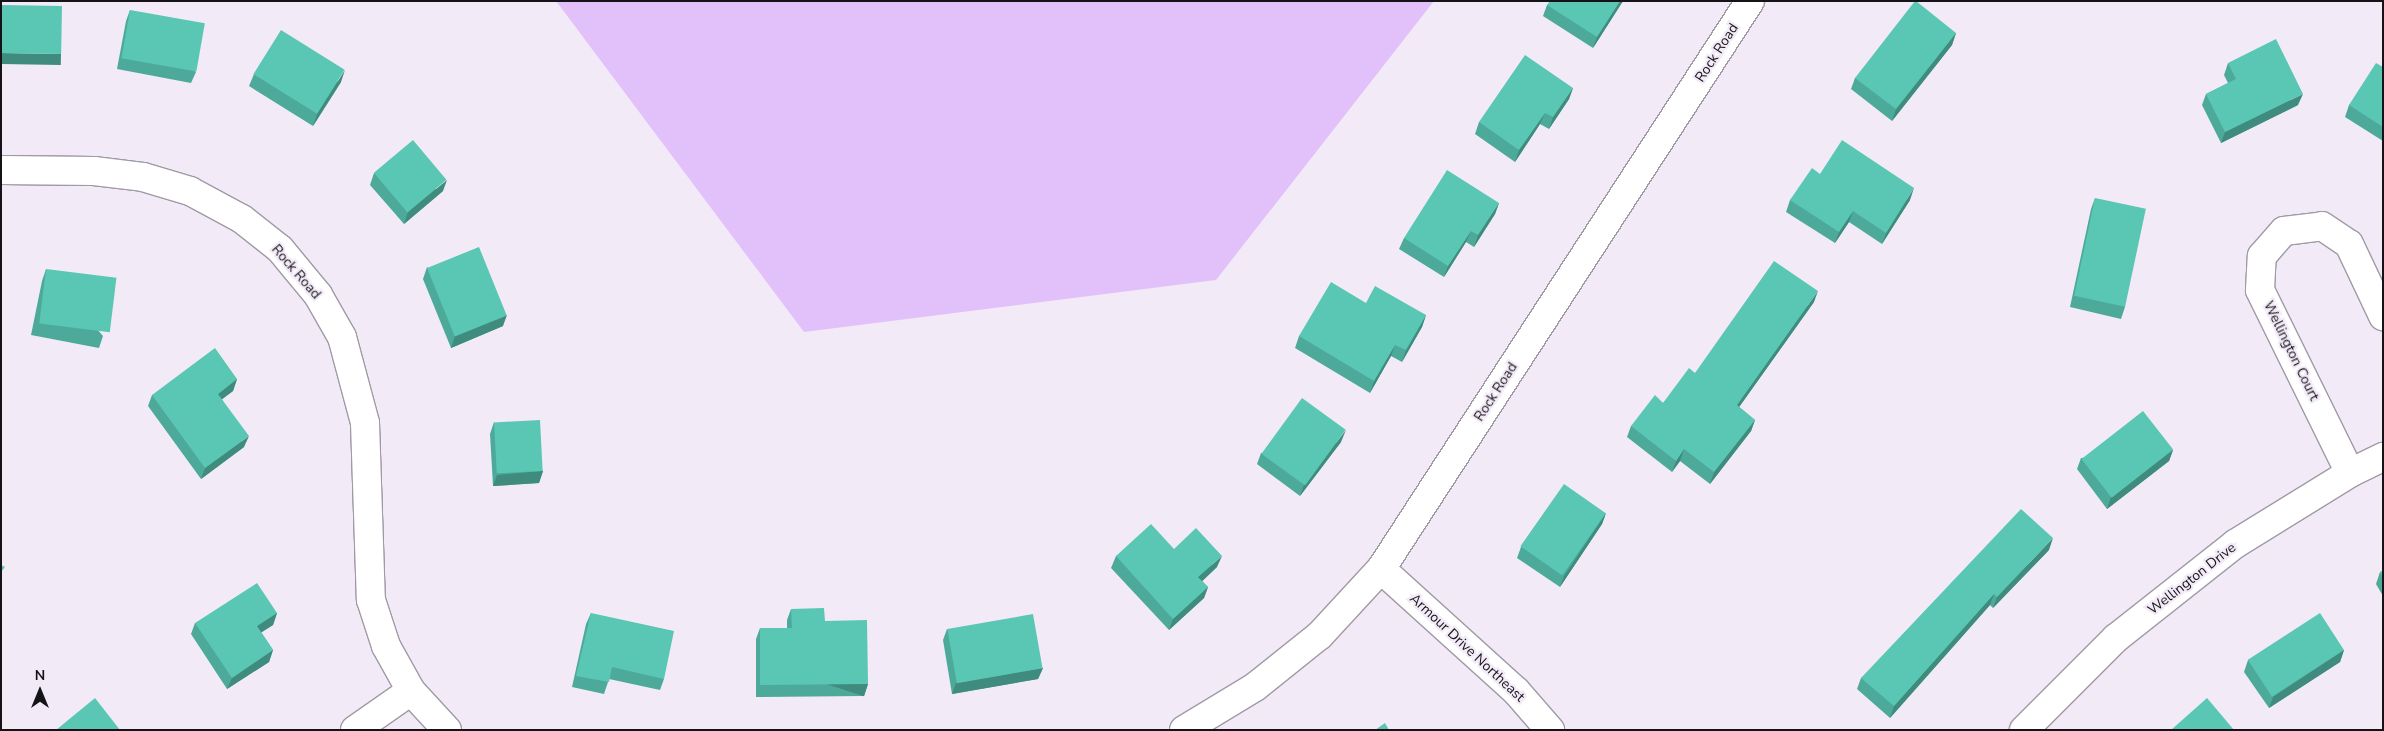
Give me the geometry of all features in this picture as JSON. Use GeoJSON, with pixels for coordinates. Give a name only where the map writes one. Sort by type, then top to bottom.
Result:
{"type":"FeatureCollection","features":[{"type":"Feature","properties":{"kind":"street","name":"Rock Road"},"geometry":{"type":"LineString","coordinates":[[1184,730],[1255,687],[1320,635],[1382,569],[1750,1]]}},
{"type":"Feature","properties":{"kind":"street","name":"Rock Road"},"geometry":{"type":"LineString","coordinates":[[1,170],[94,171],[142,177],[190,191],[242,219],[280,249],[318,295],[342,337],[365,423],[371,600],[386,646],[411,691],[447,730]]}},
{"type":"Feature","properties":{"kind":"street","name":"Wellington Court"},"geometry":{"type":"LineString","coordinates":[[2350,473],[2260,290],[2262,256],[2284,231],[2322,226],[2349,244],[2383,316]]}},
{"type":"Feature","properties":{"kind":"street","name":"Wellington Drive"},"geometry":{"type":"LineString","coordinates":[[2024,730],[2116,638],[2235,544],[2350,473],[2383,457]]}},
{"type":"Feature","properties":{"kind":"street","name":"Armour Drive Northeast"},"geometry":{"type":"LineString","coordinates":[[1382,569],[1516,691],[1550,730]]}},
{"type":"Feature","properties":{"kind":"street"},"geometry":{"type":"LineString","coordinates":[[355,730],[411,691]]}},
{"type":"Feature","properties":{"kind":"shaded area"},"geometry":{"type":"Polygon","coordinates":[[[556,1],[1434,1],[1216,280],[804,332],[556,1]]]}},
{"type":"Feature","properties":{"kind":"building"},"geometry":{"type":"Polygon","coordinates":[[[1550,1],[1620,1],[1597,37],[1547,5],[1550,1]]]}},
{"type":"Feature","properties":{"kind":"building"},"geometry":{"type":"Polygon","coordinates":[[[1915,1],[1956,33],[1896,109],[1855,78],[1915,1]]]}},
{"type":"Feature","properties":{"kind":"building"},"geometry":{"type":"Polygon","coordinates":[[[1,5],[62,6],[61,54],[1,53],[1,5]]]}},
{"type":"Feature","properties":{"kind":"building"},"geometry":{"type":"Polygon","coordinates":[[[130,10],[205,23],[196,71],[121,58],[130,10]]]}},
{"type":"Feature","properties":{"kind":"building"},"geometry":{"type":"Polygon","coordinates":[[[281,30],[345,70],[317,114],[253,74],[281,30]]]}},
{"type":"Feature","properties":{"kind":"building"},"geometry":{"type":"Polygon","coordinates":[[[2276,39],[2303,94],[2225,132],[2206,94],[2236,79],[2228,63],[2276,39]]]}},
{"type":"Feature","properties":{"kind":"building"},"geometry":{"type":"Polygon","coordinates":[[[1525,55],[1573,88],[1553,117],[1545,113],[1519,150],[1479,122],[1525,55]]]}},
{"type":"Feature","properties":{"kind":"building"},"geometry":{"type":"Polygon","coordinates":[[[2376,63],[2383,67],[2383,127],[2349,105],[2376,63]]]}},
{"type":"Feature","properties":{"kind":"building"},"geometry":{"type":"Polygon","coordinates":[[[413,140],[446,180],[407,213],[374,173],[413,140]]]}},
{"type":"Feature","properties":{"kind":"building"},"geometry":{"type":"Polygon","coordinates":[[[1842,140],[1914,188],[1886,233],[1853,211],[1839,232],[1790,200],[1812,168],[1820,174],[1842,140]]]}},
{"type":"Feature","properties":{"kind":"building"},"geometry":{"type":"Polygon","coordinates":[[[1447,170],[1499,203],[1478,235],[1471,231],[1448,266],[1404,238],[1447,170]]]}},
{"type":"Feature","properties":{"kind":"building"},"geometry":{"type":"Polygon","coordinates":[[[2095,198],[2146,209],[2125,307],[2074,296],[2095,198]]]}},
{"type":"Feature","properties":{"kind":"building"},"geometry":{"type":"Polygon","coordinates":[[[479,247],[507,316],[455,337],[427,268],[479,247]]]}},
{"type":"Feature","properties":{"kind":"building"},"geometry":{"type":"Polygon","coordinates":[[[1774,261],[1818,291],[1737,405],[1755,420],[1714,472],[1684,449],[1676,461],[1631,426],[1655,395],[1663,403],[1689,368],[1695,373],[1774,261]]]}},
{"type":"Feature","properties":{"kind":"building"},"geometry":{"type":"Polygon","coordinates":[[[46,269],[116,278],[110,332],[39,324],[46,269]]]}},
{"type":"Feature","properties":{"kind":"building"},"geometry":{"type":"Polygon","coordinates":[[[1331,282],[1366,303],[1375,286],[1426,315],[1406,350],[1395,345],[1374,381],[1299,336],[1331,282]]]}},
{"type":"Feature","properties":{"kind":"building"},"geometry":{"type":"Polygon","coordinates":[[[215,348],[237,379],[218,394],[249,436],[205,468],[152,395],[215,348]]]}},
{"type":"Feature","properties":{"kind":"building"},"geometry":{"type":"Polygon","coordinates":[[[1302,398],[1346,430],[1305,486],[1261,454],[1302,398]]]}},
{"type":"Feature","properties":{"kind":"building"},"geometry":{"type":"Polygon","coordinates":[[[2143,411],[2173,450],[2112,498],[2082,459],[2143,411]]]}},
{"type":"Feature","properties":{"kind":"building"},"geometry":{"type":"Polygon","coordinates":[[[540,420],[543,471],[497,473],[494,422],[540,420]]]}},
{"type":"Feature","properties":{"kind":"building"},"geometry":{"type":"Polygon","coordinates":[[[1564,484],[1606,513],[1562,576],[1520,546],[1564,484]]]}},
{"type":"Feature","properties":{"kind":"building"},"geometry":{"type":"Polygon","coordinates":[[[2021,509],[2053,538],[1997,597],[1994,594],[1894,706],[1861,678],[2021,509]]]}},
{"type":"Feature","properties":{"kind":"building"},"geometry":{"type":"Polygon","coordinates":[[[1151,524],[1174,549],[1196,528],[1222,556],[1198,577],[1208,587],[1173,619],[1116,556],[1151,524]]]}},
{"type":"Feature","properties":{"kind":"building"},"geometry":{"type":"Polygon","coordinates":[[[257,583],[277,613],[257,626],[273,650],[232,678],[195,623],[257,583]]]}},
{"type":"Feature","properties":{"kind":"building"},"geometry":{"type":"Polygon","coordinates":[[[824,608],[825,621],[867,620],[868,684],[760,685],[760,628],[792,628],[791,609],[824,608]]]}},
{"type":"Feature","properties":{"kind":"building"},"geometry":{"type":"Polygon","coordinates":[[[591,613],[674,631],[664,679],[612,667],[609,682],[576,676],[591,613]]]}},
{"type":"Feature","properties":{"kind":"building"},"geometry":{"type":"Polygon","coordinates":[[[2320,613],[2344,650],[2272,697],[2248,660],[2320,613]]]}},
{"type":"Feature","properties":{"kind":"building"},"geometry":{"type":"Polygon","coordinates":[[[1033,614],[1043,668],[957,683],[947,629],[1033,614]]]}},
{"type":"Feature","properties":{"kind":"building"},"geometry":{"type":"Polygon","coordinates":[[[95,698],[120,730],[56,730],[95,698]]]}},
{"type":"Feature","properties":{"kind":"building"},"geometry":{"type":"Polygon","coordinates":[[[2207,698],[2234,730],[2171,730],[2207,698]]]}},
{"type":"Feature","properties":{"kind":"building"},"geometry":{"type":"Polygon","coordinates":[[[1385,723],[1389,730],[1375,730],[1385,723]]]}}]}
